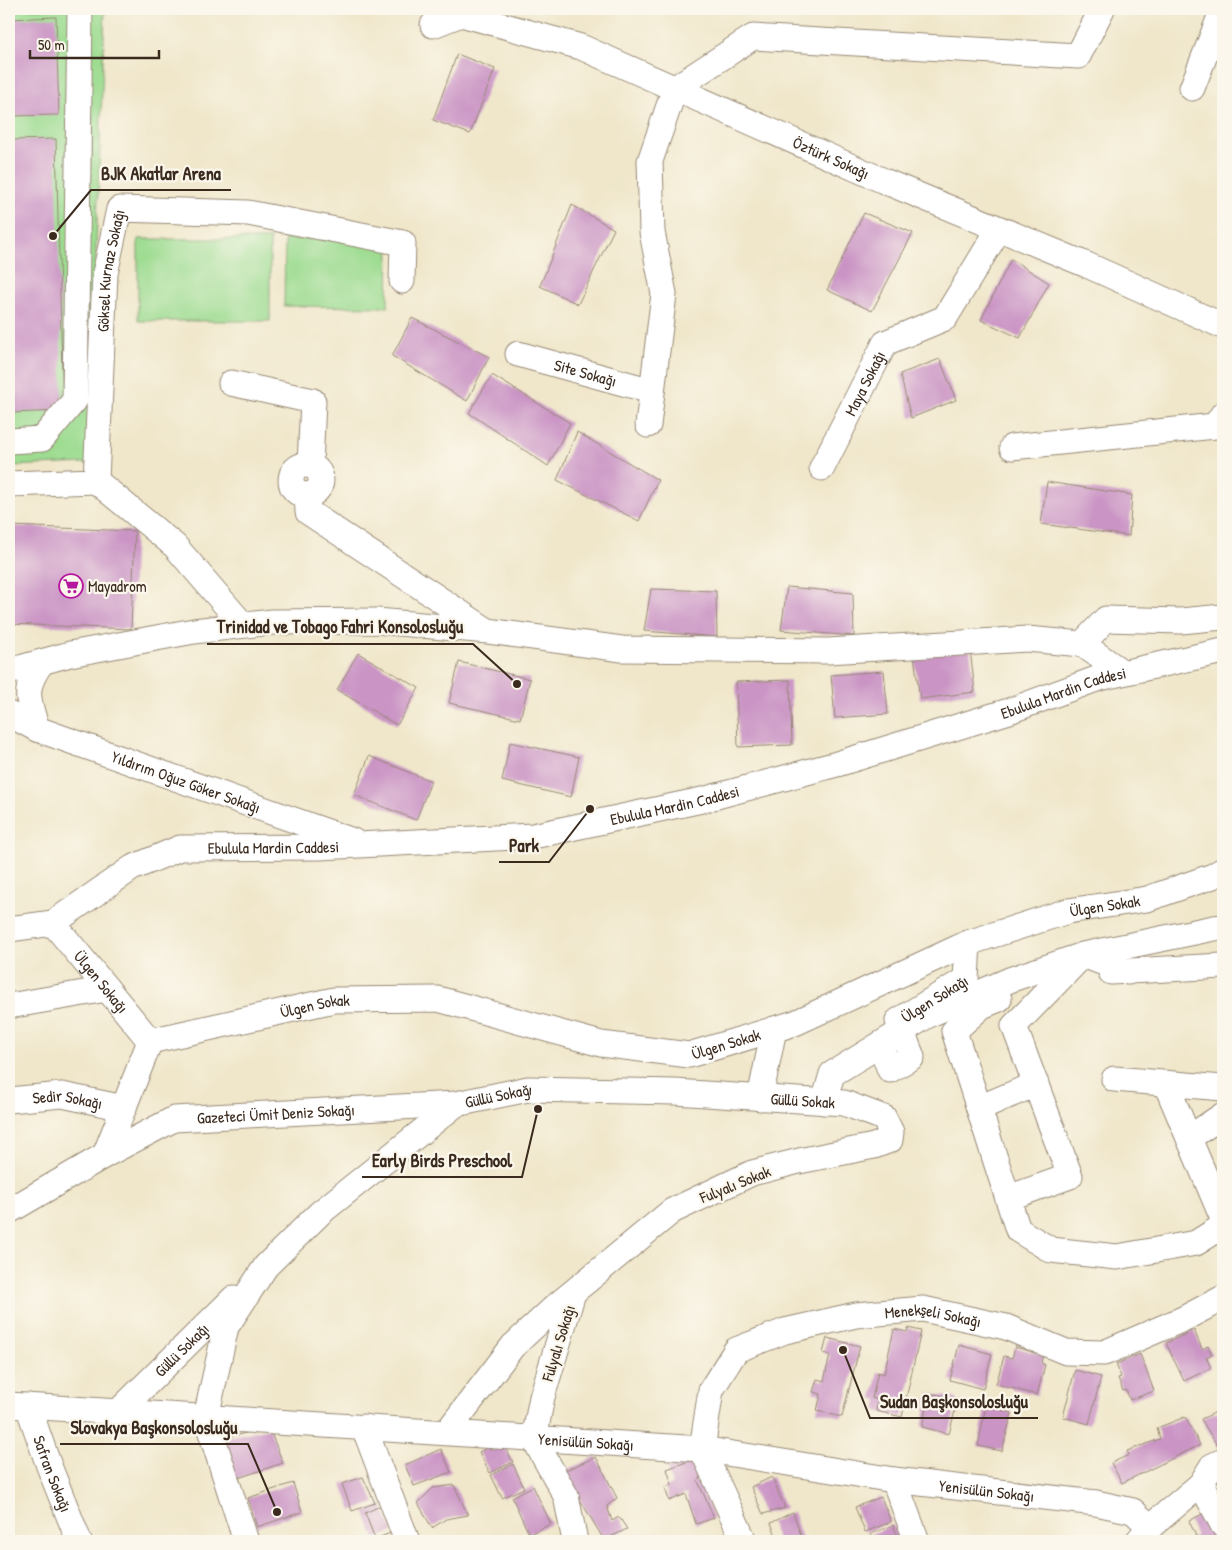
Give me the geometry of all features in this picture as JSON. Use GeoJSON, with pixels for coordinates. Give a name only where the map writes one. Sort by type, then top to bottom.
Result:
{"type":"FeatureCollection","features":[{"type":"Feature","properties":{"kind":"street"},"geometry":{"type":"LineString","coordinates":[[9,441],[42,439],[75,400],[80,9]]}},
{"type":"Feature","properties":{"kind":"street"},"geometry":{"type":"LineString","coordinates":[[648,425],[664,294],[652,232],[650,161],[675,88],[753,37],[1078,56],[1102,9]]}},
{"type":"Feature","properties":{"kind":"street"},"geometry":{"type":"LineString","coordinates":[[1192,88],[1223,9]]}},
{"type":"Feature","properties":{"kind":"street","name":"Öztürk Sokağı"},"geometry":{"type":"LineString","coordinates":[[434,25],[461,14],[581,47],[884,181],[1086,265],[1223,326]]}},
{"type":"Feature","properties":{"kind":"street","name":"Göksel Kurnaz Sokağı"},"geometry":{"type":"LineString","coordinates":[[96,481],[105,274],[119,210],[248,213],[403,244],[402,281]]}},
{"type":"Feature","properties":{"kind":"street","name":"Maya Sokağı"},"geometry":{"type":"LineString","coordinates":[[822,468],[885,343],[945,318],[999,229]]}},
{"type":"Feature","properties":{"kind":"street","name":"Site Sokağı"},"geometry":{"type":"LineString","coordinates":[[518,354],[652,392]]}},
{"type":"Feature","properties":{"kind":"street"},"geometry":{"type":"LineString","coordinates":[[232,383],[313,401],[310,465],[300,466],[292,473],[290,484],[297,493],[308,495],[308,512],[488,631]]}},
{"type":"Feature","properties":{"kind":"street"},"geometry":{"type":"LineString","coordinates":[[1012,447],[1215,426],[1223,414]]}},
{"type":"Feature","properties":{"kind":"street"},"geometry":{"type":"LineString","coordinates":[[9,484],[96,481],[175,546],[243,625]]}},
{"type":"Feature","properties":{"kind":"street"},"geometry":{"type":"LineString","coordinates":[[1082,644],[1106,619],[1181,621],[1223,617]]}},
{"type":"Feature","properties":{"kind":"street"},"geometry":{"type":"LineString","coordinates":[[9,671],[70,654],[194,631],[272,622],[377,621],[488,631],[622,649],[828,651],[1027,639],[1082,644],[1122,672]]}},
{"type":"Feature","properties":{"kind":"street","name":"Ebulula Mardin Caddesi"},"geometry":{"type":"LineString","coordinates":[[9,929],[53,923],[132,868],[180,848],[320,847],[533,836],[702,800],[847,761],[1010,711],[1099,678],[1223,651]]}},
{"type":"Feature","properties":{"kind":"street"},"geometry":{"type":"LineString","coordinates":[[37,729],[27,696],[34,673],[42,662]]}},
{"type":"Feature","properties":{"kind":"street","name":"Yıldırım Oğuz Göker Sokağı"},"geometry":{"type":"LineString","coordinates":[[9,714],[37,729],[365,845]]}},
{"type":"Feature","properties":{"kind":"street","name":"Ülgen Sokak"},"geometry":{"type":"LineString","coordinates":[[150,1041],[334,1000],[438,999],[601,1044],[689,1055],[795,1023],[968,943],[1068,911],[1147,899],[1213,876],[1223,870]]}},
{"type":"Feature","properties":{"kind":"street","name":"Ülgen Sokağı"},"geometry":{"type":"LineString","coordinates":[[53,923],[150,1041]]}},
{"type":"Feature","properties":{"kind":"street"},"geometry":{"type":"LineString","coordinates":[[903,1031],[928,1015],[1012,979],[1223,927]]}},
{"type":"Feature","properties":{"kind":"street","name":"Ülgen Sokağı"},"geometry":{"type":"LineString","coordinates":[[834,1103],[832,1074],[880,1045],[890,1070],[912,1057],[898,1021],[966,980],[968,943]]}},
{"type":"Feature","properties":{"kind":"street"},"geometry":{"type":"LineString","coordinates":[[1008,1198],[1070,1176],[1014,1026],[1075,963]]}},
{"type":"Feature","properties":{"kind":"street"},"geometry":{"type":"LineString","coordinates":[[1128,972],[1075,963],[982,1006],[954,1031],[1018,1230],[1051,1250],[1117,1257],[1196,1243],[1223,1226]]}},
{"type":"Feature","properties":{"kind":"street"},"geometry":{"type":"LineString","coordinates":[[1050,990],[1090,972],[1128,972],[1223,966]]}},
{"type":"Feature","properties":{"kind":"street"},"geometry":{"type":"LineString","coordinates":[[9,1006],[107,989]]}},
{"type":"Feature","properties":{"kind":"street"},"geometry":{"type":"LineString","coordinates":[[760,1098],[774,1030]]}},
{"type":"Feature","properties":{"kind":"street"},"geometry":{"type":"LineString","coordinates":[[104,1155],[150,1041]]}},
{"type":"Feature","properties":{"kind":"street"},"geometry":{"type":"LineString","coordinates":[[1114,1079],[1223,1088]]}},
{"type":"Feature","properties":{"kind":"street"},"geometry":{"type":"LineString","coordinates":[[979,1108],[1036,1084]]}},
{"type":"Feature","properties":{"kind":"street"},"geometry":{"type":"LineString","coordinates":[[1166,1084],[1223,1219]]}},
{"type":"Feature","properties":{"kind":"street","name":"Güllü Sokağı"},"geometry":{"type":"LineString","coordinates":[[118,1412],[320,1213],[456,1104],[528,1089],[675,1092],[760,1098]]}},
{"type":"Feature","properties":{"kind":"street","name":"Sedir Sokağı"},"geometry":{"type":"LineString","coordinates":[[9,1100],[62,1095],[124,1108]]}},
{"type":"Feature","properties":{"kind":"street","name":"Güllü Sokak"},"geometry":{"type":"LineString","coordinates":[[760,1098],[834,1103]]}},
{"type":"Feature","properties":{"kind":"street","name":"Fulyalı Sokak"},"geometry":{"type":"LineString","coordinates":[[573,1293],[672,1211],[752,1173],[799,1161],[874,1146],[890,1140],[891,1132],[884,1118],[834,1103]]}},
{"type":"Feature","properties":{"kind":"street","name":"Gazeteci Ümit Deniz Sokağı"},"geometry":{"type":"LineString","coordinates":[[9,1211],[104,1155],[174,1120],[456,1104]]}},
{"type":"Feature","properties":{"kind":"street"},"geometry":{"type":"LineString","coordinates":[[1189,1138],[1223,1115]]}},
{"type":"Feature","properties":{"kind":"street","name":"Güllü Sokağı"},"geometry":{"type":"LineString","coordinates":[[206,1417],[226,1327],[266,1266]]}},
{"type":"Feature","properties":{"kind":"street","name":"Fulyalı Sokağı"},"geometry":{"type":"LineString","coordinates":[[447,1432],[513,1346],[573,1293]]}},
{"type":"Feature","properties":{"kind":"street","name":"Fulyalı Sokağı"},"geometry":{"type":"LineString","coordinates":[[534,1439],[542,1397],[573,1293]]}},
{"type":"Feature","properties":{"kind":"street","name":"Menekşeli Sokağı"},"geometry":{"type":"LineString","coordinates":[[702,1449],[711,1390],[736,1350],[785,1330],[856,1315],[923,1310],[1006,1327],[1066,1352],[1104,1353],[1183,1319],[1223,1298]]}},
{"type":"Feature","properties":{"kind":"street","name":"Yenisülün Sokağı"},"geometry":{"type":"LineString","coordinates":[[19,1406],[702,1449],[894,1480],[1096,1502],[1133,1510],[1144,1534]]}},
{"type":"Feature","properties":{"kind":"street","name":"Safran Sokağı"},"geometry":{"type":"LineString","coordinates":[[19,1406],[49,1466],[79,1541]]}},
{"type":"Feature","properties":{"kind":"street"},"geometry":{"type":"LineString","coordinates":[[206,1417],[246,1541]]}},
{"type":"Feature","properties":{"kind":"street"},"geometry":{"type":"LineString","coordinates":[[364,1427],[407,1541]]}},
{"type":"Feature","properties":{"kind":"street"},"geometry":{"type":"LineString","coordinates":[[534,1439],[566,1496],[575,1541]]}},
{"type":"Feature","properties":{"kind":"street"},"geometry":{"type":"LineString","coordinates":[[702,1449],[744,1541]]}},
{"type":"Feature","properties":{"kind":"street"},"geometry":{"type":"LineString","coordinates":[[1223,1461],[1212,1466],[1212,1488],[1223,1525]]}},
{"type":"Feature","properties":{"kind":"street"},"geometry":{"type":"LineString","coordinates":[[894,1480],[917,1541]]}},
{"type":"Feature","properties":{"kind":"street"},"geometry":{"type":"LineString","coordinates":[[1144,1534],[1212,1488]]}},
{"type":"Feature","properties":{"kind":"green space"},"geometry":{"type":"Polygon","coordinates":[[[9,9],[105,9],[88,463],[9,466],[9,9]]]}},
{"type":"Feature","properties":{"kind":"green space"},"geometry":{"type":"Polygon","coordinates":[[[138,239],[270,239],[270,321],[138,321],[138,239]]]}},
{"type":"Feature","properties":{"kind":"green space"},"geometry":{"type":"Polygon","coordinates":[[[285,239],[389,240],[388,307],[284,306],[285,239]]]}},
{"type":"Feature","properties":{"kind":"building"},"geometry":{"type":"Polygon","coordinates":[[[56,17],[59,115],[9,116],[9,19],[56,17]]]}},
{"type":"Feature","properties":{"kind":"building"},"geometry":{"type":"Polygon","coordinates":[[[457,54],[495,69],[470,134],[433,120],[457,54]]]}},
{"type":"Feature","properties":{"kind":"building"},"geometry":{"type":"Polygon","coordinates":[[[56,139],[63,411],[9,413],[9,140],[56,139]]]}},
{"type":"Feature","properties":{"kind":"building"},"geometry":{"type":"Polygon","coordinates":[[[572,205],[614,229],[578,304],[540,286],[572,205]]]}},
{"type":"Feature","properties":{"kind":"building"},"geometry":{"type":"Polygon","coordinates":[[[864,213],[913,233],[872,311],[827,290],[864,213]]]}},
{"type":"Feature","properties":{"kind":"building"},"geometry":{"type":"Polygon","coordinates":[[[1011,259],[1049,283],[1020,338],[981,320],[1011,259]]]}},
{"type":"Feature","properties":{"kind":"building"},"geometry":{"type":"Polygon","coordinates":[[[412,318],[489,357],[467,401],[392,356],[412,318]]]}},
{"type":"Feature","properties":{"kind":"building"},"geometry":{"type":"Polygon","coordinates":[[[940,359],[956,400],[911,418],[900,374],[940,359]]]}},
{"type":"Feature","properties":{"kind":"building"},"geometry":{"type":"Polygon","coordinates":[[[492,375],[570,423],[548,466],[469,413],[492,375]]]}},
{"type":"Feature","properties":{"kind":"building"},"geometry":{"type":"Polygon","coordinates":[[[577,432],[658,480],[639,521],[557,480],[577,432]]]}},
{"type":"Feature","properties":{"kind":"building"},"geometry":{"type":"Polygon","coordinates":[[[1047,482],[1132,495],[1129,536],[1041,524],[1047,482]]]}},
{"type":"Feature","properties":{"kind":"building","name":"Mayadrom"},"geometry":{"type":"Polygon","coordinates":[[[10,526],[135,531],[131,629],[9,624],[10,526]]]}},
{"type":"Feature","properties":{"kind":"building"},"geometry":{"type":"Polygon","coordinates":[[[787,587],[853,593],[854,636],[781,630],[787,587]]]}},
{"type":"Feature","properties":{"kind":"building"},"geometry":{"type":"Polygon","coordinates":[[[651,589],[716,591],[717,637],[644,631],[651,589]]]}},
{"type":"Feature","properties":{"kind":"building"},"geometry":{"type":"Polygon","coordinates":[[[970,649],[975,692],[920,699],[914,656],[970,649]]]}},
{"type":"Feature","properties":{"kind":"building"},"geometry":{"type":"Polygon","coordinates":[[[358,653],[419,688],[397,725],[337,690],[358,653]]]}},
{"type":"Feature","properties":{"kind":"building"},"geometry":{"type":"Polygon","coordinates":[[[459,662],[530,679],[520,719],[449,703],[459,662]]]}},
{"type":"Feature","properties":{"kind":"building"},"geometry":{"type":"Polygon","coordinates":[[[884,671],[888,714],[835,718],[831,675],[884,671]]]}},
{"type":"Feature","properties":{"kind":"building"},"geometry":{"type":"Polygon","coordinates":[[[790,680],[792,745],[738,747],[736,682],[790,680]]]}},
{"type":"Feature","properties":{"kind":"building"},"geometry":{"type":"Polygon","coordinates":[[[510,742],[579,757],[571,797],[502,781],[510,742]]]}},
{"type":"Feature","properties":{"kind":"building"},"geometry":{"type":"Polygon","coordinates":[[[369,756],[431,781],[416,820],[354,795],[369,756]]]}},
{"type":"Feature","properties":{"kind":"building"},"geometry":{"type":"Polygon","coordinates":[[[908,1328],[921,1331],[902,1417],[876,1411],[878,1400],[872,1398],[878,1372],[884,1374],[894,1329],[907,1332],[908,1328]]]}},
{"type":"Feature","properties":{"kind":"building"},"geometry":{"type":"Polygon","coordinates":[[[1194,1330],[1202,1349],[1208,1346],[1212,1354],[1206,1357],[1211,1368],[1184,1381],[1166,1343],[1194,1330]]]}},
{"type":"Feature","properties":{"kind":"building"},"geometry":{"type":"Polygon","coordinates":[[[827,1338],[860,1346],[842,1417],[817,1411],[821,1394],[813,1392],[817,1379],[824,1381],[830,1355],[823,1353],[827,1338]]]}},
{"type":"Feature","properties":{"kind":"building"},"geometry":{"type":"Polygon","coordinates":[[[959,1345],[992,1354],[983,1389],[950,1380],[959,1345]]]}},
{"type":"Feature","properties":{"kind":"building"},"geometry":{"type":"Polygon","coordinates":[[[1015,1347],[1043,1355],[1041,1363],[1045,1365],[1037,1395],[996,1384],[1004,1356],[1012,1358],[1015,1347]]]}},
{"type":"Feature","properties":{"kind":"building"},"geometry":{"type":"Polygon","coordinates":[[[1140,1354],[1154,1391],[1130,1400],[1126,1390],[1123,1391],[1118,1378],[1121,1377],[1116,1364],[1140,1354]]]}},
{"type":"Feature","properties":{"kind":"building"},"geometry":{"type":"Polygon","coordinates":[[[1075,1370],[1101,1377],[1089,1424],[1063,1417],[1075,1370]]]}},
{"type":"Feature","properties":{"kind":"building"},"geometry":{"type":"Polygon","coordinates":[[[929,1393],[958,1399],[949,1434],[922,1427],[929,1393]]]}},
{"type":"Feature","properties":{"kind":"building"},"geometry":{"type":"Polygon","coordinates":[[[986,1405],[1012,1413],[1002,1451],[978,1446],[986,1405]]]}},
{"type":"Feature","properties":{"kind":"building"},"geometry":{"type":"Polygon","coordinates":[[[1223,1409],[1223,1445],[1218,1447],[1201,1419],[1223,1409]]]}},
{"type":"Feature","properties":{"kind":"building"},"geometry":{"type":"Polygon","coordinates":[[[1185,1417],[1200,1445],[1122,1483],[1111,1463],[1129,1455],[1127,1451],[1160,1439],[1157,1428],[1185,1417]]]}},
{"type":"Feature","properties":{"kind":"building"},"geometry":{"type":"Polygon","coordinates":[[[269,1428],[283,1463],[235,1479],[219,1439],[269,1428]]]}},
{"type":"Feature","properties":{"kind":"building"},"geometry":{"type":"Polygon","coordinates":[[[502,1441],[513,1462],[490,1473],[479,1452],[502,1441]]]}},
{"type":"Feature","properties":{"kind":"building"},"geometry":{"type":"Polygon","coordinates":[[[441,1449],[451,1472],[414,1486],[405,1465],[441,1449]]]}},
{"type":"Feature","properties":{"kind":"building"},"geometry":{"type":"Polygon","coordinates":[[[596,1457],[617,1498],[607,1506],[612,1521],[619,1517],[627,1529],[604,1540],[563,1471],[596,1457]]]}},
{"type":"Feature","properties":{"kind":"building"},"geometry":{"type":"Polygon","coordinates":[[[692,1460],[703,1465],[705,1474],[698,1481],[714,1518],[696,1524],[686,1494],[669,1501],[665,1487],[672,1485],[667,1469],[692,1460]]]}},
{"type":"Feature","properties":{"kind":"building"},"geometry":{"type":"Polygon","coordinates":[[[513,1464],[524,1488],[502,1498],[491,1475],[513,1464]]]}},
{"type":"Feature","properties":{"kind":"building"},"geometry":{"type":"Polygon","coordinates":[[[363,1477],[375,1503],[352,1511],[342,1484],[363,1477]]]}},
{"type":"Feature","properties":{"kind":"building"},"geometry":{"type":"Polygon","coordinates":[[[772,1477],[785,1508],[763,1514],[751,1487],[772,1477]]]}},
{"type":"Feature","properties":{"kind":"building"},"geometry":{"type":"Polygon","coordinates":[[[293,1483],[302,1512],[257,1527],[248,1498],[293,1483]]]}},
{"type":"Feature","properties":{"kind":"building"},"geometry":{"type":"Polygon","coordinates":[[[454,1485],[468,1515],[446,1519],[432,1528],[418,1503],[433,1488],[454,1485]]]}},
{"type":"Feature","properties":{"kind":"building"},"geometry":{"type":"Polygon","coordinates":[[[533,1486],[551,1524],[529,1534],[512,1497],[533,1486]]]}},
{"type":"Feature","properties":{"kind":"building"},"geometry":{"type":"Polygon","coordinates":[[[881,1497],[891,1522],[865,1532],[855,1507],[881,1497]]]}},
{"type":"Feature","properties":{"kind":"building"},"geometry":{"type":"Polygon","coordinates":[[[382,1505],[393,1532],[375,1539],[365,1513],[382,1505]]]}},
{"type":"Feature","properties":{"kind":"building"},"geometry":{"type":"Polygon","coordinates":[[[1208,1511],[1223,1541],[1186,1541],[1196,1536],[1189,1521],[1208,1511]]]}},
{"type":"Feature","properties":{"kind":"building"},"geometry":{"type":"Polygon","coordinates":[[[793,1512],[803,1541],[778,1541],[771,1523],[793,1512]]]}},
{"type":"Feature","properties":{"kind":"building"},"geometry":{"type":"Polygon","coordinates":[[[893,1525],[900,1541],[874,1541],[871,1534],[893,1525]]]}},
{"type":"Feature","properties":{"kind":"place","name":"BJK Akatlar Arena"},"geometry":{"type":"Point","coordinates":[53,236]}},
{"type":"Feature","properties":{"kind":"place","name":"Mayadrom"},"geometry":{"type":"Point","coordinates":[71,586]}},
{"type":"Feature","properties":{"kind":"place","name":"Trinidad ve Tobago Fahri Konsolosluğu"},"geometry":{"type":"Point","coordinates":[517,684]}},
{"type":"Feature","properties":{"kind":"place","name":"Park"},"geometry":{"type":"Point","coordinates":[590,809]}},
{"type":"Feature","properties":{"kind":"place","name":"Early Birds Preschool"},"geometry":{"type":"Point","coordinates":[538,1109]}},
{"type":"Feature","properties":{"kind":"place","name":"Sudan Başkonsolosluğu"},"geometry":{"type":"Point","coordinates":[843,1350]}},
{"type":"Feature","properties":{"kind":"place","name":"Slovakya Başkonsolosluğu"},"geometry":{"type":"Point","coordinates":[277,1512]}}]}
